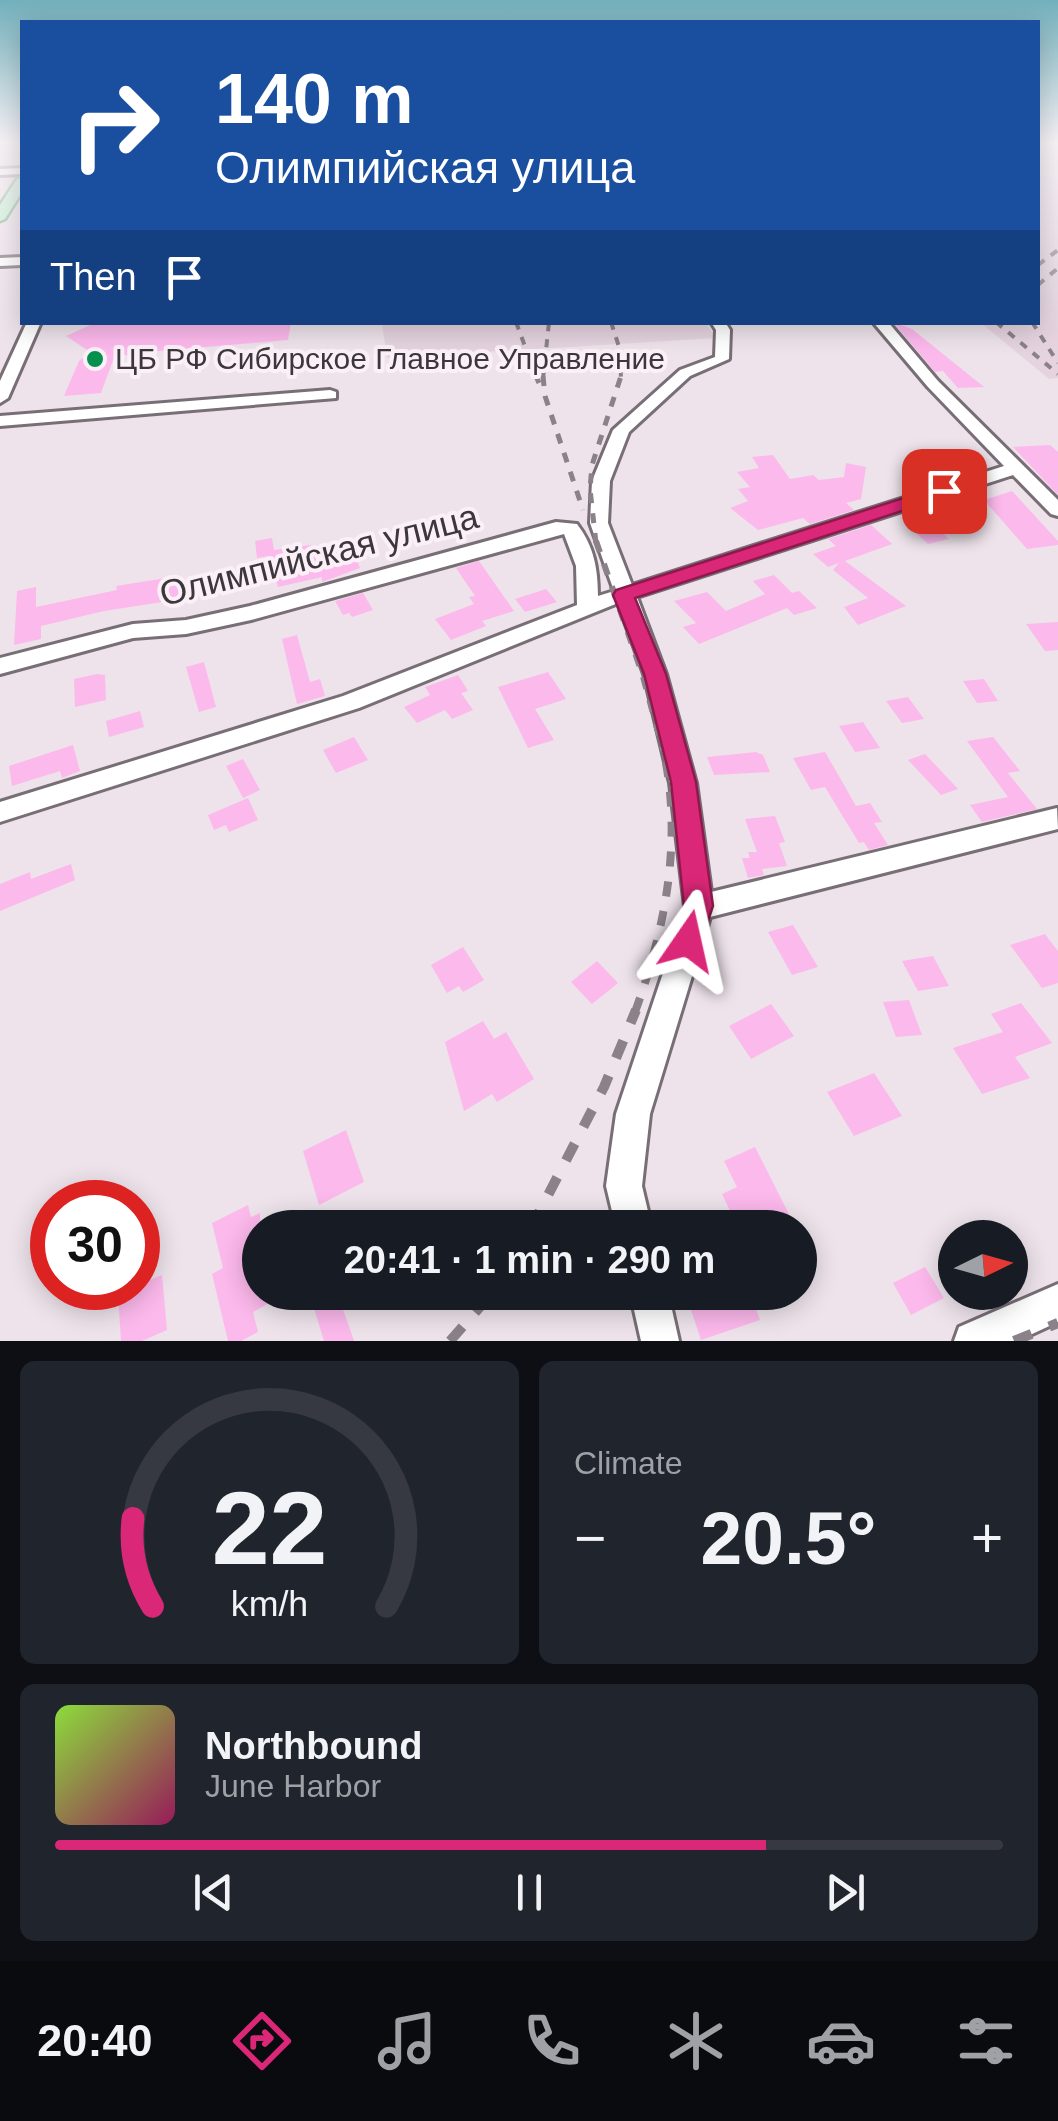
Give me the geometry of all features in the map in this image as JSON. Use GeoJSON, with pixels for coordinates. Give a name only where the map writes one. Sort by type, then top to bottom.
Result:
{"type":"FeatureCollection","features":[{"type":"Feature","properties":{"kind":"street"},"geometry":{"type":"LineString","coordinates":[[0,398],[33,325]]}},
{"type":"Feature","properties":{"kind":"street"},"geometry":{"type":"LineString","coordinates":[[630,1210],[624,1186],[633,1114],[699,906],[684,782],[655,674],[623,595],[600,523],[601,481],[621,430],[686,373],[722,359],[720,325]]}},
{"type":"Feature","properties":{"kind":"street"},"geometry":{"type":"LineString","coordinates":[[883,325],[933,384],[1058,510]]}},
{"type":"Feature","properties":{"kind":"street"},"geometry":{"type":"LineString","coordinates":[[0,421],[330,395]]}},
{"type":"Feature","properties":{"kind":"street"},"geometry":{"type":"LineString","coordinates":[[0,812],[350,702],[623,595],[1016,468]]}},
{"type":"Feature","properties":{"kind":"street","name":"Олимпийская улица"},"geometry":{"type":"LineString","coordinates":[[0,666],[133,631],[186,627],[251,613],[556,528],[570,528],[581,541],[589,588],[587,610]]}},
{"type":"Feature","properties":{"kind":"street"},"geometry":{"type":"LineString","coordinates":[[699,906],[1058,818]]}},
{"type":"Feature","properties":{"kind":"street"},"geometry":{"type":"LineString","coordinates":[[973,1341],[1058,1303]]}},
{"type":"Feature","properties":{"kind":"street"},"geometry":{"type":"LineString","coordinates":[[653,1310],[660,1341]]}},
{"type":"Feature","properties":{"kind":"shaded area"},"geometry":{"type":"Polygon","coordinates":[[[1040,206],[1058,206],[1058,378],[1049,379],[983,325],[1040,325],[1040,206]]]}},
{"type":"Feature","properties":{"kind":"shaded area"},"geometry":{"type":"Polygon","coordinates":[[[382,325],[707,325],[716,338],[387,358],[382,325]]]}},
{"type":"Feature","properties":{"kind":"building","name":"ЦБ РФ Сибирское Главное Управление"},"geometry":{"type":"Polygon","coordinates":[[[90,325],[290,325],[288,340],[158,351],[141,360],[116,352],[101,393],[64,396],[79,361],[90,352],[66,336],[90,325]]]}},
{"type":"Feature","properties":{"kind":"building"},"geometry":{"type":"Polygon","coordinates":[[[896,325],[912,329],[984,387],[958,388],[943,371],[935,372],[896,325]]]}},
{"type":"Feature","properties":{"kind":"building"},"geometry":{"type":"Polygon","coordinates":[[[1050,445],[1058,452],[1058,495],[1013,447],[1050,445]]]}},
{"type":"Feature","properties":{"kind":"building"},"geometry":{"type":"Polygon","coordinates":[[[969,451],[988,467],[963,475],[941,457],[969,451]]]}},
{"type":"Feature","properties":{"kind":"building"},"geometry":{"type":"Polygon","coordinates":[[[773,455],[790,479],[813,475],[819,480],[844,477],[846,463],[866,467],[861,499],[846,503],[854,510],[810,524],[803,518],[758,530],[730,508],[748,501],[738,489],[750,487],[737,472],[759,468],[752,457],[773,455]]]}},
{"type":"Feature","properties":{"kind":"building"},"geometry":{"type":"Polygon","coordinates":[[[1012,491],[1058,545],[1027,549],[984,500],[1012,491]]]}},
{"type":"Feature","properties":{"kind":"building"},"geometry":{"type":"Polygon","coordinates":[[[927,519],[949,539],[928,544],[908,525],[927,519]]]}},
{"type":"Feature","properties":{"kind":"building"},"geometry":{"type":"Polygon","coordinates":[[[871,525],[892,544],[845,561],[906,606],[858,625],[844,607],[868,598],[833,570],[839,563],[828,567],[813,554],[836,546],[828,539],[871,525]]]}},
{"type":"Feature","properties":{"kind":"building"},"geometry":{"type":"Polygon","coordinates":[[[272,538],[274,550],[311,545],[312,555],[351,547],[360,568],[322,582],[322,577],[278,587],[269,556],[257,558],[255,541],[272,538]]]}},
{"type":"Feature","properties":{"kind":"building"},"geometry":{"type":"Polygon","coordinates":[[[479,561],[514,611],[482,621],[486,626],[451,640],[435,619],[474,604],[469,597],[475,596],[456,568],[479,561]]]}},
{"type":"Feature","properties":{"kind":"building"},"geometry":{"type":"Polygon","coordinates":[[[774,575],[792,593],[799,591],[817,608],[794,615],[787,608],[699,644],[683,627],[696,623],[674,601],[707,592],[726,611],[765,594],[753,581],[774,575]]]}},
{"type":"Feature","properties":{"kind":"building"},"geometry":{"type":"Polygon","coordinates":[[[179,576],[182,599],[41,626],[41,639],[14,645],[17,591],[36,587],[36,607],[117,590],[116,586],[179,576]]]}},
{"type":"Feature","properties":{"kind":"building"},"geometry":{"type":"Polygon","coordinates":[[[546,589],[557,602],[525,612],[515,599],[546,589]]]}},
{"type":"Feature","properties":{"kind":"building"},"geometry":{"type":"Polygon","coordinates":[[[363,593],[373,610],[352,617],[349,613],[343,615],[335,601],[363,593]]]}},
{"type":"Feature","properties":{"kind":"building"},"geometry":{"type":"Polygon","coordinates":[[[1058,622],[1058,650],[1045,651],[1026,624],[1058,622]]]}},
{"type":"Feature","properties":{"kind":"building"},"geometry":{"type":"Polygon","coordinates":[[[297,635],[310,682],[320,679],[325,696],[297,704],[282,639],[297,635]]]}},
{"type":"Feature","properties":{"kind":"building"},"geometry":{"type":"Polygon","coordinates":[[[204,662],[216,707],[199,712],[186,667],[204,662]]]}},
{"type":"Feature","properties":{"kind":"building"},"geometry":{"type":"Polygon","coordinates":[[[548,672],[566,699],[535,709],[554,740],[528,748],[498,687],[548,672]]]}},
{"type":"Feature","properties":{"kind":"building"},"geometry":{"type":"Polygon","coordinates":[[[105,675],[106,700],[75,707],[74,679],[105,675]]]}},
{"type":"Feature","properties":{"kind":"building"},"geometry":{"type":"Polygon","coordinates":[[[458,675],[468,691],[461,693],[473,710],[452,719],[445,710],[417,723],[404,707],[430,695],[425,687],[458,675]]]}},
{"type":"Feature","properties":{"kind":"building"},"geometry":{"type":"Polygon","coordinates":[[[984,679],[998,701],[977,703],[963,681],[984,679]]]}},
{"type":"Feature","properties":{"kind":"building"},"geometry":{"type":"Polygon","coordinates":[[[908,697],[924,719],[902,723],[886,701],[908,697]]]}},
{"type":"Feature","properties":{"kind":"building"},"geometry":{"type":"Polygon","coordinates":[[[140,711],[144,727],[109,737],[106,721],[140,711]]]}},
{"type":"Feature","properties":{"kind":"building"},"geometry":{"type":"Polygon","coordinates":[[[863,722],[880,748],[855,752],[839,726],[863,722]]]}},
{"type":"Feature","properties":{"kind":"building"},"geometry":{"type":"Polygon","coordinates":[[[354,737],[368,760],[336,773],[323,750],[354,737]]]}},
{"type":"Feature","properties":{"kind":"building"},"geometry":{"type":"Polygon","coordinates":[[[993,737],[1020,771],[1008,773],[1037,809],[982,822],[970,805],[1008,797],[967,741],[993,737]]]}},
{"type":"Feature","properties":{"kind":"building"},"geometry":{"type":"Polygon","coordinates":[[[73,745],[80,771],[62,778],[60,771],[12,786],[9,766],[73,745]]]}},
{"type":"Feature","properties":{"kind":"building"},"geometry":{"type":"Polygon","coordinates":[[[756,752],[763,755],[770,772],[714,775],[707,757],[756,752]]]}},
{"type":"Feature","properties":{"kind":"building"},"geometry":{"type":"Polygon","coordinates":[[[825,752],[856,806],[870,803],[882,822],[874,823],[888,845],[869,850],[864,842],[859,843],[825,787],[811,790],[793,758],[825,752]]]}},
{"type":"Feature","properties":{"kind":"building"},"geometry":{"type":"Polygon","coordinates":[[[925,754],[958,789],[941,795],[908,760],[925,754]]]}},
{"type":"Feature","properties":{"kind":"building"},"geometry":{"type":"Polygon","coordinates":[[[243,759],[260,790],[243,798],[226,766],[243,759]]]}},
{"type":"Feature","properties":{"kind":"building"},"geometry":{"type":"Polygon","coordinates":[[[248,798],[258,820],[229,832],[226,825],[214,830],[208,815],[248,798]]]}},
{"type":"Feature","properties":{"kind":"building"},"geometry":{"type":"Polygon","coordinates":[[[775,816],[785,842],[779,843],[787,866],[762,869],[764,875],[748,878],[742,858],[750,858],[748,852],[757,852],[745,819],[775,816]]]}},
{"type":"Feature","properties":{"kind":"building"},"geometry":{"type":"Polygon","coordinates":[[[71,864],[75,880],[0,911],[0,884],[30,872],[31,879],[71,864]]]}},
{"type":"Feature","properties":{"kind":"building"},"geometry":{"type":"Polygon","coordinates":[[[793,925],[818,967],[792,975],[768,932],[793,925]]]}},
{"type":"Feature","properties":{"kind":"building"},"geometry":{"type":"Polygon","coordinates":[[[1045,934],[1058,951],[1058,983],[1042,988],[1010,945],[1045,934]]]}},
{"type":"Feature","properties":{"kind":"building"},"geometry":{"type":"Polygon","coordinates":[[[463,947],[484,980],[463,992],[459,986],[447,993],[431,965],[463,947]]]}},
{"type":"Feature","properties":{"kind":"building"},"geometry":{"type":"Polygon","coordinates":[[[933,956],[949,986],[918,991],[902,961],[933,956]]]}},
{"type":"Feature","properties":{"kind":"building"},"geometry":{"type":"Polygon","coordinates":[[[597,961],[618,983],[592,1004],[571,982],[597,961]]]}},
{"type":"Feature","properties":{"kind":"building"},"geometry":{"type":"Polygon","coordinates":[[[909,1000],[922,1035],[896,1037],[883,1002],[909,1000]]]}},
{"type":"Feature","properties":{"kind":"building"},"geometry":{"type":"Polygon","coordinates":[[[1021,1003],[1052,1043],[1015,1057],[1030,1078],[982,1094],[953,1048],[1003,1032],[991,1014],[1021,1003]]]}},
{"type":"Feature","properties":{"kind":"building"},"geometry":{"type":"Polygon","coordinates":[[[771,1004],[794,1036],[751,1059],[729,1026],[771,1004]]]}},
{"type":"Feature","properties":{"kind":"building"},"geometry":{"type":"Polygon","coordinates":[[[483,1021],[494,1039],[506,1032],[534,1079],[497,1102],[492,1094],[464,1111],[445,1042],[483,1021]]]}},
{"type":"Feature","properties":{"kind":"building"},"geometry":{"type":"Polygon","coordinates":[[[874,1073],[902,1116],[854,1136],[827,1092],[874,1073]]]}},
{"type":"Feature","properties":{"kind":"building"},"geometry":{"type":"Polygon","coordinates":[[[346,1130],[364,1182],[319,1205],[303,1151],[346,1130]]]}},
{"type":"Feature","properties":{"kind":"building"},"geometry":{"type":"Polygon","coordinates":[[[755,1147],[787,1210],[730,1210],[722,1194],[737,1187],[724,1161],[755,1147]]]}},
{"type":"Feature","properties":{"kind":"building"},"geometry":{"type":"Polygon","coordinates":[[[248,1205],[249,1210],[242,1210],[242,1310],[257,1310],[253,1312],[258,1332],[241,1341],[228,1341],[212,1274],[223,1268],[212,1223],[248,1205]]]}},
{"type":"Feature","properties":{"kind":"building"},"geometry":{"type":"Polygon","coordinates":[[[925,1267],[938,1288],[938,1301],[911,1315],[893,1283],[925,1267]]]}},
{"type":"Feature","properties":{"kind":"building"},"geometry":{"type":"Polygon","coordinates":[[[160,1276],[167,1330],[142,1341],[121,1341],[119,1310],[160,1310],[160,1276]]]}},
{"type":"Feature","properties":{"kind":"building"},"geometry":{"type":"Polygon","coordinates":[[[315,1310],[343,1310],[354,1341],[324,1341],[315,1310]]]}},
{"type":"Feature","properties":{"kind":"building"},"geometry":{"type":"Polygon","coordinates":[[[691,1310],[756,1310],[760,1320],[701,1340],[691,1310]]]}},
{"type":"Feature","properties":{"kind":"railway"},"geometry":{"type":"LineString","coordinates":[[1040,264],[1058,250]]}},
{"type":"Feature","properties":{"kind":"railway"},"geometry":{"type":"LineString","coordinates":[[1040,283],[1058,268]]}},
{"type":"Feature","properties":{"kind":"railway"},"geometry":{"type":"LineString","coordinates":[[517,325],[537,379]]}},
{"type":"Feature","properties":{"kind":"railway"},"geometry":{"type":"LineString","coordinates":[[543,378],[549,325]]}},
{"type":"Feature","properties":{"kind":"railway"},"geometry":{"type":"LineString","coordinates":[[612,325],[620,350],[621,376]]}},
{"type":"Feature","properties":{"kind":"railway"},"geometry":{"type":"LineString","coordinates":[[1000,325],[1058,374]]}},
{"type":"Feature","properties":{"kind":"railway"},"geometry":{"type":"LineString","coordinates":[[1034,325],[1058,363]]}},
{"type":"Feature","properties":{"kind":"railway"},"geometry":{"type":"LineString","coordinates":[[536,376],[539,383]]}},
{"type":"Feature","properties":{"kind":"railway"},"geometry":{"type":"LineString","coordinates":[[596,543],[590,489],[592,465],[621,376]]}},
{"type":"Feature","properties":{"kind":"railway"},"geometry":{"type":"LineString","coordinates":[[543,378],[545,396],[583,510]]}},
{"type":"Feature","properties":{"kind":"railway"},"geometry":{"type":"LineString","coordinates":[[596,541],[642,673],[663,750]]}},
{"type":"Feature","properties":{"kind":"railway"},"geometry":{"type":"LineString","coordinates":[[635,1012],[655,948],[668,882],[671,815],[663,748]]}},
{"type":"Feature","properties":{"kind":"railway"},"geometry":{"type":"LineString","coordinates":[[540,1210],[604,1087],[636,1010]]}},
{"type":"Feature","properties":{"kind":"railway"},"geometry":{"type":"LineString","coordinates":[[450,1341],[477,1310]]}},
{"type":"Feature","properties":{"kind":"railway"},"geometry":{"type":"LineString","coordinates":[[1014,1341],[1058,1323]]}},
{"type":"Feature","properties":{"kind":"place","name":"ЦБ РФ Сибирское Главное Управление"},"geometry":{"type":"Point","coordinates":[95,359]}},
{"type":"Feature","properties":{"kind":"route"},"geometry":{"type":"LineString","coordinates":[[688,941],[699,906],[684,782],[655,674],[623,595],[944,491]]}}]}
